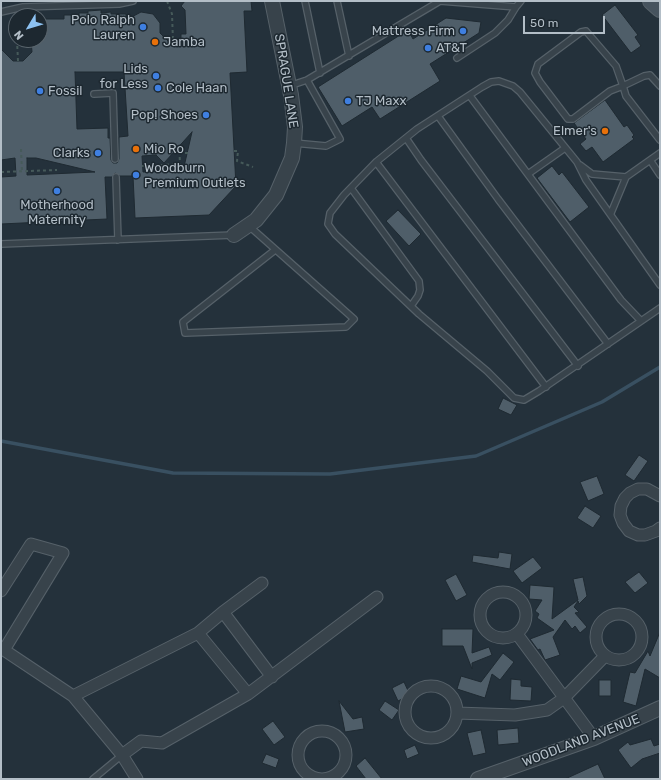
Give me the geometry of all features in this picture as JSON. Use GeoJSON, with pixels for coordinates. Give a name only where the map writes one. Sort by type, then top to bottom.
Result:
{"type":"FeatureCollection","features":[{"type":"Feature","properties":{"kind":"main road"},"geometry":{"type":"LineString","coordinates":[[651,1],[660,9]]}},
{"type":"Feature","properties":{"kind":"street","name":"SPRAGUE LANE"},"geometry":{"type":"LineString","coordinates":[[234,235],[249,226],[262,214],[276,195],[292,158],[295,127],[289,86],[272,1]]}},
{"type":"Feature","properties":{"kind":"street"},"geometry":{"type":"LineString","coordinates":[[660,496],[647,489],[630,493],[625,498],[621,506],[620,514],[623,523],[629,531],[638,535],[645,535],[660,528]]}},
{"type":"Feature","properties":{"kind":"street"},"geometry":{"type":"LineString","coordinates":[[1,591],[31,544],[63,553],[2,651],[73,696],[122,755],[138,779]]}},
{"type":"Feature","properties":{"kind":"street"},"geometry":{"type":"LineString","coordinates":[[73,696],[198,633],[262,583]]}},
{"type":"Feature","properties":{"kind":"street"},"geometry":{"type":"LineString","coordinates":[[508,592],[521,600],[525,608],[526,619],[522,628],[517,634],[505,638],[498,638],[490,634],[483,626],[480,617],[481,609],[485,601],[490,596],[508,592]]}},
{"type":"Feature","properties":{"kind":"street"},"geometry":{"type":"LineString","coordinates":[[122,755],[141,741],[162,742],[248,694],[378,597]]}},
{"type":"Feature","properties":{"kind":"street"},"geometry":{"type":"LineString","coordinates":[[223,612],[272,676]]}},
{"type":"Feature","properties":{"kind":"street"},"geometry":{"type":"LineString","coordinates":[[614,615],[630,617],[636,622],[641,630],[642,641],[638,651],[632,656],[620,660],[613,660],[605,656],[598,648],[596,640],[596,632],[601,623],[614,615]]}},
{"type":"Feature","properties":{"kind":"street"},"geometry":{"type":"LineString","coordinates":[[198,633],[248,694]]}},
{"type":"Feature","properties":{"kind":"street"},"geometry":{"type":"LineString","coordinates":[[517,634],[594,738]]}},
{"type":"Feature","properties":{"kind":"street"},"geometry":{"type":"LineString","coordinates":[[457,713],[515,715],[547,710],[564,698],[605,656]]}},
{"type":"Feature","properties":{"kind":"street"},"geometry":{"type":"LineString","coordinates":[[434,686],[448,691],[456,703],[457,713],[451,729],[444,734],[428,738],[417,733],[407,722],[405,706],[411,695],[420,688],[434,686]]}},
{"type":"Feature","properties":{"kind":"street","name":"WOODLAND AVENUE"},"geometry":{"type":"LineString","coordinates":[[478,779],[594,738],[660,708]]}},
{"type":"Feature","properties":{"kind":"street"},"geometry":{"type":"LineString","coordinates":[[322,731],[336,735],[344,745],[346,754],[344,775],[318,779],[310,776],[303,769],[299,759],[300,746],[310,734],[322,731]]}},
{"type":"Feature","properties":{"kind":"lane"},"geometry":{"type":"LineString","coordinates":[[1,12],[22,7],[119,4],[133,1]]}},
{"type":"Feature","properties":{"kind":"lane"},"geometry":{"type":"LineString","coordinates":[[305,1],[320,73]]}},
{"type":"Feature","properties":{"kind":"lane"},"geometry":{"type":"LineString","coordinates":[[337,1],[349,56]]}},
{"type":"Feature","properties":{"kind":"lane"},"geometry":{"type":"LineString","coordinates":[[289,86],[307,80],[320,73],[440,1],[516,7]]}},
{"type":"Feature","properties":{"kind":"lane"},"geometry":{"type":"LineString","coordinates":[[457,58],[495,33],[508,20],[521,1]]}},
{"type":"Feature","properties":{"kind":"lane"},"geometry":{"type":"LineString","coordinates":[[660,86],[650,75],[623,86],[610,91],[573,119],[568,119],[551,98],[536,73],[538,64],[581,32],[586,31],[616,66],[623,86],[626,96],[660,140]]}},
{"type":"Feature","properties":{"kind":"lane"},"geometry":{"type":"LineString","coordinates":[[294,142],[326,146],[340,139],[307,80]]}},
{"type":"Feature","properties":{"kind":"lane"},"geometry":{"type":"LineString","coordinates":[[626,177],[592,174],[586,171],[565,148],[530,103],[513,86],[500,81],[491,82],[406,138],[376,162],[330,213],[328,224],[335,234],[410,306],[487,371],[514,398],[524,400],[546,387],[660,308]]}},
{"type":"Feature","properties":{"kind":"lane"},"geometry":{"type":"LineString","coordinates":[[94,94],[113,93],[116,159]]}},
{"type":"Feature","properties":{"kind":"lane"},"geometry":{"type":"LineString","coordinates":[[470,96],[621,300],[641,321]]}},
{"type":"Feature","properties":{"kind":"lane"},"geometry":{"type":"LineString","coordinates":[[438,116],[498,199],[608,344]]}},
{"type":"Feature","properties":{"kind":"lane"},"geometry":{"type":"LineString","coordinates":[[406,138],[421,160],[578,366]]}},
{"type":"Feature","properties":{"kind":"lane"},"geometry":{"type":"LineString","coordinates":[[528,174],[565,148]]}},
{"type":"Feature","properties":{"kind":"lane"},"geometry":{"type":"LineString","coordinates":[[611,213],[626,177],[660,153]]}},
{"type":"Feature","properties":{"kind":"lane"},"geometry":{"type":"LineString","coordinates":[[650,160],[660,175]]}},
{"type":"Feature","properties":{"kind":"lane"},"geometry":{"type":"LineString","coordinates":[[376,162],[546,387]]}},
{"type":"Feature","properties":{"kind":"lane"},"geometry":{"type":"LineString","coordinates":[[577,162],[586,180],[611,213],[660,284]]}},
{"type":"Feature","properties":{"kind":"lane"},"geometry":{"type":"LineString","coordinates":[[116,177],[118,240]]}},
{"type":"Feature","properties":{"kind":"lane"},"geometry":{"type":"LineString","coordinates":[[351,188],[419,281],[420,290],[418,296],[410,306]]}},
{"type":"Feature","properties":{"kind":"lane"},"geometry":{"type":"LineString","coordinates":[[249,226],[354,319],[346,327],[185,333],[183,322],[275,250]]}},
{"type":"Feature","properties":{"kind":"lane"},"geometry":{"type":"LineString","coordinates":[[1,244],[234,235]]}},
{"type":"Feature","properties":{"kind":"lane"},"geometry":{"type":"LineString","coordinates":[[93,779],[122,755]]}},
{"type":"Feature","properties":{"kind":"path"},"geometry":{"type":"LineString","coordinates":[[167,1],[172,14],[173,41]]}},
{"type":"Feature","properties":{"kind":"path"},"geometry":{"type":"LineString","coordinates":[[17,48],[18,61]]}},
{"type":"Feature","properties":{"kind":"path"},"geometry":{"type":"LineString","coordinates":[[142,166],[180,164],[179,143]]}},
{"type":"Feature","properties":{"kind":"path"},"geometry":{"type":"LineString","coordinates":[[21,149],[22,172]]}},
{"type":"Feature","properties":{"kind":"path"},"geometry":{"type":"LineString","coordinates":[[234,151],[238,151],[237,161],[253,167]]}},
{"type":"Feature","properties":{"kind":"path"},"geometry":{"type":"LineString","coordinates":[[179,153],[190,153]]}},
{"type":"Feature","properties":{"kind":"path"},"geometry":{"type":"LineString","coordinates":[[1,172],[57,170]]}},
{"type":"Feature","properties":{"kind":"building"},"geometry":{"type":"Polygon","coordinates":[[[185,1],[251,1],[252,11],[244,11],[247,72],[230,73],[236,186],[209,215],[135,218],[133,176],[120,176],[115,173],[112,177],[105,177],[107,219],[1,224],[1,177],[16,176],[15,158],[1,160],[1,49],[13,61],[23,61],[32,52],[32,48],[48,48],[48,19],[64,19],[64,15],[79,15],[79,13],[88,13],[88,11],[101,10],[101,13],[111,12],[111,14],[126,14],[126,20],[141,12],[153,14],[160,23],[160,33],[168,41],[181,40],[181,34],[186,34],[185,10],[181,6],[185,1]],[[75,72],[77,129],[108,128],[111,160],[113,163],[117,163],[119,159],[119,137],[128,136],[124,72],[75,72]],[[192,132],[164,163],[156,155],[142,156],[143,172],[183,171],[192,132]],[[27,158],[27,175],[95,172],[36,158],[27,158]]]}},
{"type":"Feature","properties":{"kind":"building"},"geometry":{"type":"Polygon","coordinates":[[[615,5],[638,35],[635,37],[641,46],[631,53],[602,15],[615,5]]]}},
{"type":"Feature","properties":{"kind":"building"},"geometry":{"type":"Polygon","coordinates":[[[446,18],[481,22],[479,33],[430,64],[440,81],[380,119],[372,107],[342,126],[318,87],[408,30],[413,39],[446,18]]]}},
{"type":"Feature","properties":{"kind":"building","name":"Elmer's"},"geometry":{"type":"Polygon","coordinates":[[[605,100],[624,127],[627,125],[634,135],[632,137],[634,139],[603,162],[592,147],[586,151],[580,144],[586,139],[574,123],[605,100]]]}},
{"type":"Feature","properties":{"kind":"building"},"geometry":{"type":"Polygon","coordinates":[[[552,166],[559,175],[562,172],[589,207],[570,222],[537,178],[552,166]]]}},
{"type":"Feature","properties":{"kind":"building"},"geometry":{"type":"Polygon","coordinates":[[[398,210],[421,234],[409,246],[386,221],[398,210]]]}},
{"type":"Feature","properties":{"kind":"building"},"geometry":{"type":"Polygon","coordinates":[[[503,398],[517,405],[511,415],[498,409],[503,398]]]}},
{"type":"Feature","properties":{"kind":"building"},"geometry":{"type":"Polygon","coordinates":[[[639,455],[648,461],[634,481],[625,475],[639,455]]]}},
{"type":"Feature","properties":{"kind":"building"},"geometry":{"type":"Polygon","coordinates":[[[597,476],[604,494],[588,501],[580,482],[597,476]]]}},
{"type":"Feature","properties":{"kind":"building"},"geometry":{"type":"Polygon","coordinates":[[[585,506],[601,516],[593,528],[577,518],[585,506]]]}},
{"type":"Feature","properties":{"kind":"building"},"geometry":{"type":"Polygon","coordinates":[[[499,552],[512,554],[510,569],[472,562],[473,555],[498,558],[499,552]]]}},
{"type":"Feature","properties":{"kind":"building"},"geometry":{"type":"Polygon","coordinates":[[[533,557],[542,568],[522,583],[513,571],[533,557]]]}},
{"type":"Feature","properties":{"kind":"building"},"geometry":{"type":"Polygon","coordinates":[[[639,572],[648,583],[635,593],[625,582],[639,572]]]}},
{"type":"Feature","properties":{"kind":"building"},"geometry":{"type":"Polygon","coordinates":[[[456,574],[467,595],[456,601],[445,580],[456,574]]]}},
{"type":"Feature","properties":{"kind":"building"},"geometry":{"type":"Polygon","coordinates":[[[583,577],[587,596],[579,604],[578,601],[574,607],[579,612],[575,613],[587,627],[580,633],[575,626],[572,629],[565,620],[553,637],[560,655],[545,660],[540,649],[538,650],[530,639],[554,630],[537,618],[539,614],[535,611],[542,600],[529,599],[530,585],[554,587],[552,619],[578,600],[573,579],[583,577]]]}},
{"type":"Feature","properties":{"kind":"building"},"geometry":{"type":"Polygon","coordinates":[[[442,629],[473,629],[472,653],[489,647],[492,655],[472,663],[472,669],[463,646],[442,646],[442,629]]]}},
{"type":"Feature","properties":{"kind":"building"},"geometry":{"type":"Polygon","coordinates":[[[660,632],[660,678],[645,669],[636,706],[623,702],[630,672],[635,673],[648,651],[650,656],[660,632]]]}},
{"type":"Feature","properties":{"kind":"building"},"geometry":{"type":"Polygon","coordinates":[[[503,653],[514,662],[500,680],[492,674],[485,698],[457,689],[461,676],[481,682],[503,653]]]}},
{"type":"Feature","properties":{"kind":"building"},"geometry":{"type":"Polygon","coordinates":[[[511,679],[521,680],[521,686],[532,687],[531,701],[510,700],[511,679]]]}},
{"type":"Feature","properties":{"kind":"building"},"geometry":{"type":"Polygon","coordinates":[[[599,680],[611,680],[611,696],[599,696],[599,680]]]}},
{"type":"Feature","properties":{"kind":"building"},"geometry":{"type":"Polygon","coordinates":[[[404,682],[410,695],[398,701],[392,688],[404,682]]]}},
{"type":"Feature","properties":{"kind":"building"},"geometry":{"type":"Polygon","coordinates":[[[339,701],[353,719],[362,717],[364,729],[345,732],[339,701]]]}},
{"type":"Feature","properties":{"kind":"building"},"geometry":{"type":"Polygon","coordinates":[[[385,701],[399,710],[392,720],[379,710],[385,701]]]}},
{"type":"Feature","properties":{"kind":"building"},"geometry":{"type":"Polygon","coordinates":[[[273,721],[285,737],[274,745],[262,729],[273,721]]]}},
{"type":"Feature","properties":{"kind":"building"},"geometry":{"type":"Polygon","coordinates":[[[518,728],[519,743],[498,745],[497,730],[518,728]]]}},
{"type":"Feature","properties":{"kind":"building"},"geometry":{"type":"Polygon","coordinates":[[[481,730],[486,753],[473,756],[467,733],[481,730]]]}},
{"type":"Feature","properties":{"kind":"building"},"geometry":{"type":"Polygon","coordinates":[[[651,739],[654,746],[660,744],[660,753],[642,759],[631,768],[618,750],[628,742],[630,745],[651,739]]]}},
{"type":"Feature","properties":{"kind":"building"},"geometry":{"type":"Polygon","coordinates":[[[415,745],[419,754],[407,759],[404,750],[415,745]]]}},
{"type":"Feature","properties":{"kind":"building"},"geometry":{"type":"Polygon","coordinates":[[[266,754],[279,759],[276,768],[262,763],[266,754]]]}},
{"type":"Feature","properties":{"kind":"building"},"geometry":{"type":"Polygon","coordinates":[[[365,758],[382,779],[366,779],[356,766],[365,758]]]}},
{"type":"Feature","properties":{"kind":"building"},"geometry":{"type":"Polygon","coordinates":[[[598,764],[605,779],[565,779],[598,764]]]}},
{"type":"Feature","properties":{"kind":"waterway"},"geometry":{"type":"LineString","coordinates":[[1,441],[173,473],[330,474],[476,456],[602,402],[660,367]]}},
{"type":"Feature","properties":{"kind":"place","name":"Polo Ralph Lauren"},"geometry":{"type":"Point","coordinates":[143,27]}},
{"type":"Feature","properties":{"kind":"place","name":"Mattress Firm"},"geometry":{"type":"Point","coordinates":[463,31]}},
{"type":"Feature","properties":{"kind":"place","name":"Jamba"},"geometry":{"type":"Point","coordinates":[155,42]}},
{"type":"Feature","properties":{"kind":"place","name":"AT&T"},"geometry":{"type":"Point","coordinates":[428,48]}},
{"type":"Feature","properties":{"kind":"place","name":"Lids for Less"},"geometry":{"type":"Point","coordinates":[156,76]}},
{"type":"Feature","properties":{"kind":"place","name":"Cole Haan"},"geometry":{"type":"Point","coordinates":[158,88]}},
{"type":"Feature","properties":{"kind":"place","name":"Fossil"},"geometry":{"type":"Point","coordinates":[40,91]}},
{"type":"Feature","properties":{"kind":"place","name":"TJ Maxx"},"geometry":{"type":"Point","coordinates":[348,101]}},
{"type":"Feature","properties":{"kind":"place","name":"Pop! Shoes"},"geometry":{"type":"Point","coordinates":[206,115]}},
{"type":"Feature","properties":{"kind":"place","name":"Elmer's"},"geometry":{"type":"Point","coordinates":[605,131]}},
{"type":"Feature","properties":{"kind":"place","name":"Mio Ro"},"geometry":{"type":"Point","coordinates":[136,149]}},
{"type":"Feature","properties":{"kind":"place","name":"Clarks"},"geometry":{"type":"Point","coordinates":[98,153]}},
{"type":"Feature","properties":{"kind":"place","name":"Woodburn Premium Outlets"},"geometry":{"type":"Point","coordinates":[136,175]}},
{"type":"Feature","properties":{"kind":"place","name":"Motherhood Maternity"},"geometry":{"type":"Point","coordinates":[57,191]}}]}
